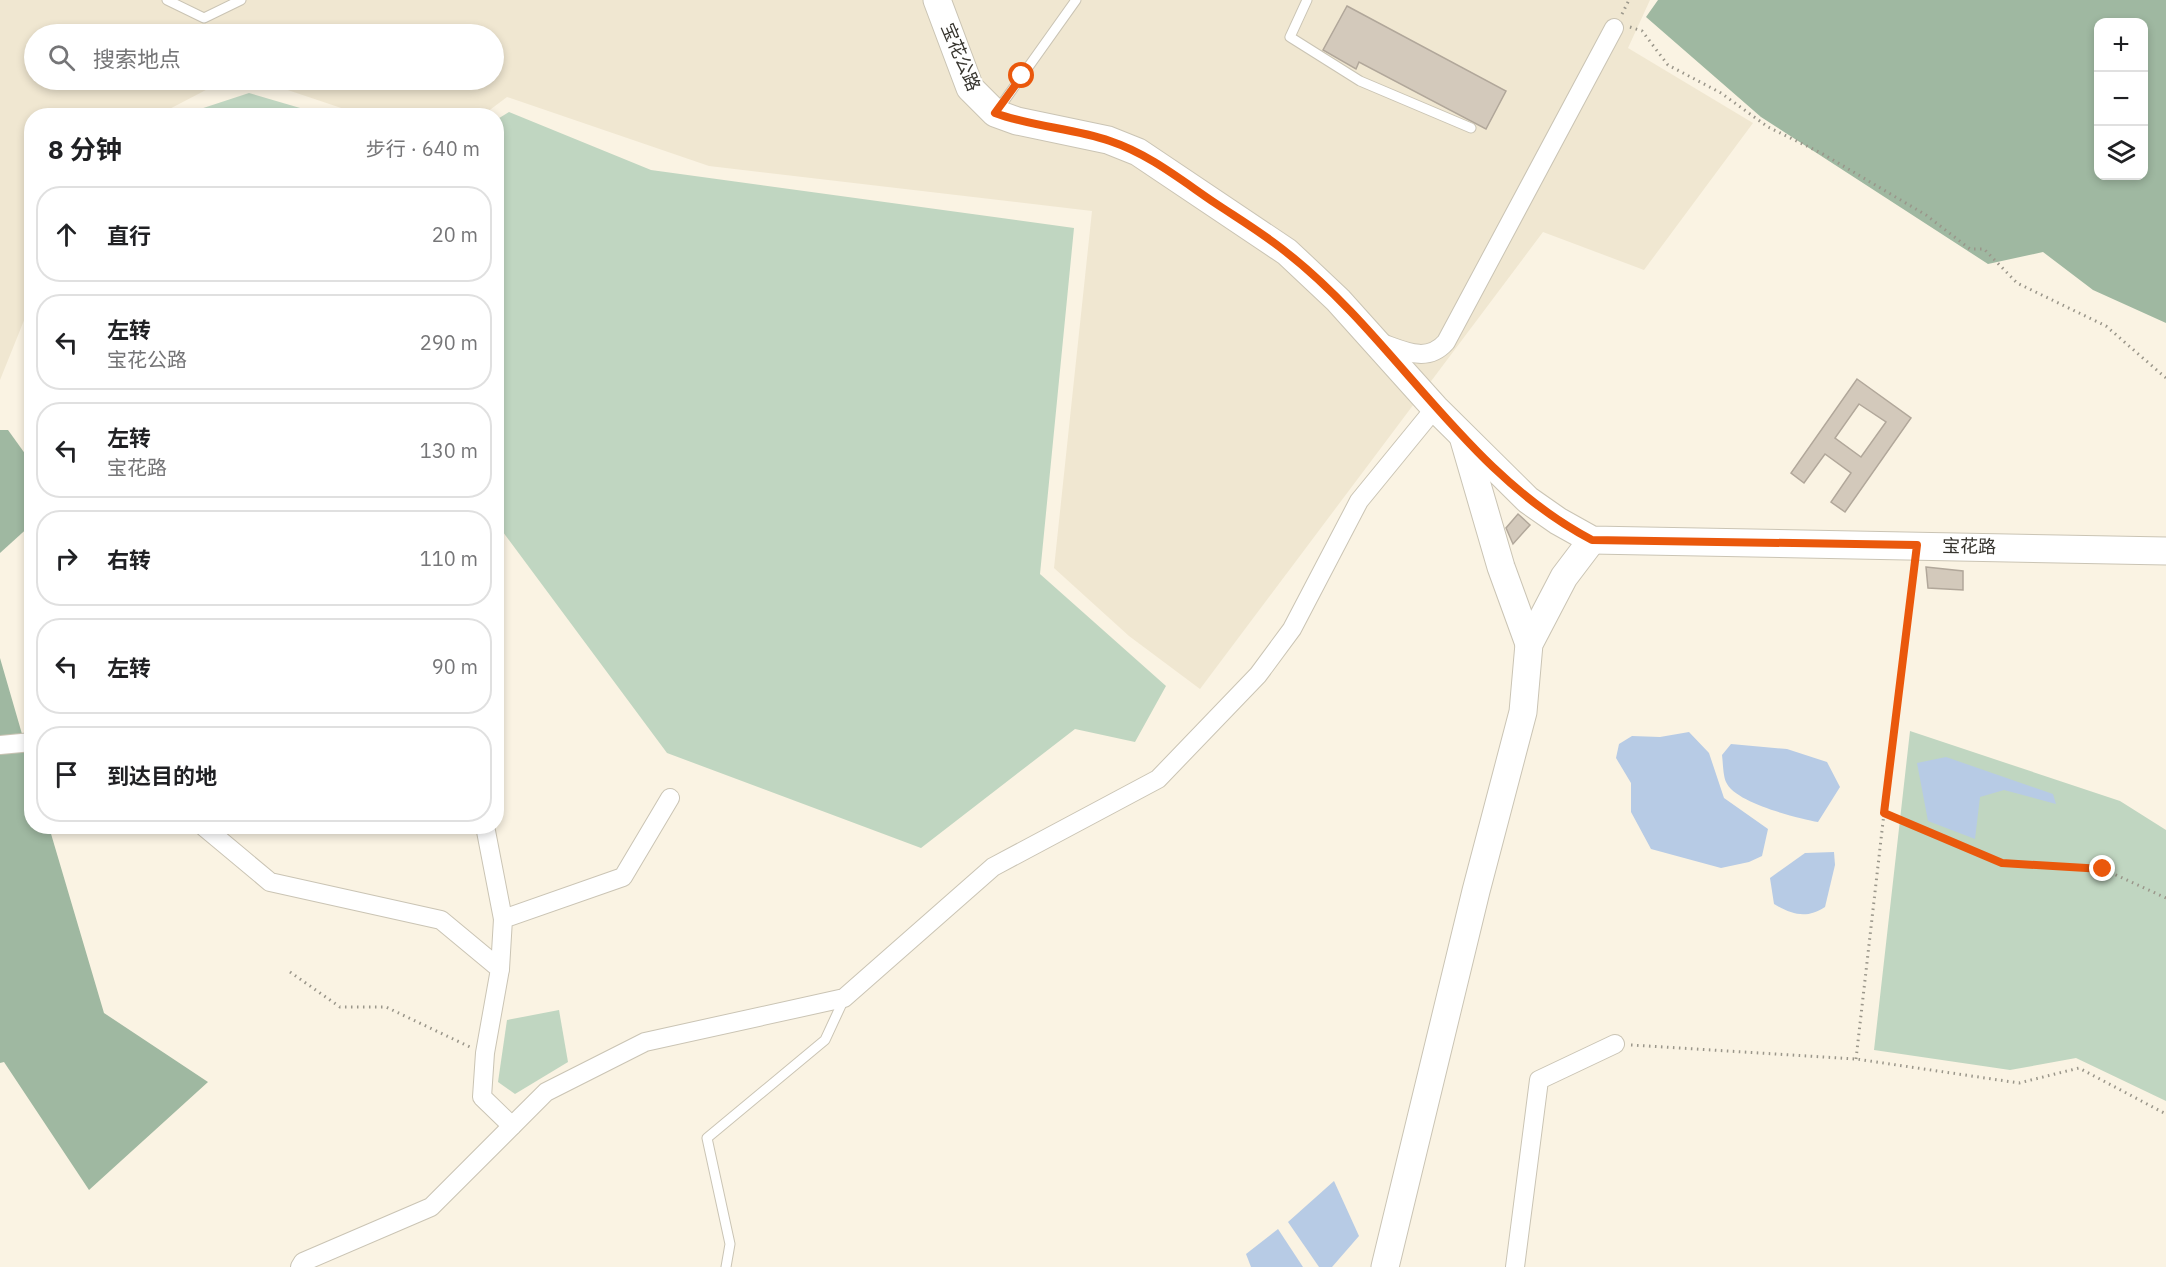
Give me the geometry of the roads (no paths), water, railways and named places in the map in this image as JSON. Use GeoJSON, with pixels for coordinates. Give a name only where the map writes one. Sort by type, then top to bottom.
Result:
{"type":"FeatureCollection","features":[{"type":"Feature","properties":{"kind":"street","name":"宝花公路"},"geometry":{"type":"LineString","coordinates":[[937,0],[970,88],[995,113],[1017,121],[1108,140],[1138,152],[1287,252],[1338,300],[1435,408],[1528,500],[1558,522],[1592,540]]}},
{"type":"Feature","properties":{"kind":"street"},"geometry":{"type":"LineString","coordinates":[[1376,341],[1420,355],[1438,352],[1446,342],[1620,27]]}},
{"type":"Feature","properties":{"kind":"street"},"geometry":{"type":"LineString","coordinates":[[300,1267],[303,1262],[431,1207],[546,1092],[645,1042],[844,998],[993,867],[1158,779],[1258,675],[1292,629],[1359,501],[1435,408]]}},
{"type":"Feature","properties":{"kind":"street"},"geometry":{"type":"LineString","coordinates":[[1462,436],[1501,567],[1529,644]]}},
{"type":"Feature","properties":{"kind":"street"},"geometry":{"type":"LineString","coordinates":[[1385,1267],[1476,891],[1523,712],[1529,644],[1564,577],[1592,540]]}},
{"type":"Feature","properties":{"kind":"street","name":"宝花路"},"geometry":{"type":"LineString","coordinates":[[1592,540],[2166,551]]}},
{"type":"Feature","properties":{"kind":"street"},"geometry":{"type":"LineString","coordinates":[[0,745],[24,743]]}},
{"type":"Feature","properties":{"kind":"street"},"geometry":{"type":"LineString","coordinates":[[503,919],[623,877],[670,798]]}},
{"type":"Feature","properties":{"kind":"street"},"geometry":{"type":"LineString","coordinates":[[213,834],[270,882],[441,920],[500,969]]}},
{"type":"Feature","properties":{"kind":"street"},"geometry":{"type":"LineString","coordinates":[[487,834],[503,919],[500,969],[485,1053],[482,1097],[512,1125]]}},
{"type":"Feature","properties":{"kind":"street"},"geometry":{"type":"LineString","coordinates":[[1515,1267],[1539,1080],[1615,1044]]}},
{"type":"Feature","properties":{"kind":"lane"},"geometry":{"type":"LineString","coordinates":[[167,0],[204,18],[241,0]]}},
{"type":"Feature","properties":{"kind":"lane"},"geometry":{"type":"LineString","coordinates":[[995,113],[1076,0]]}},
{"type":"Feature","properties":{"kind":"lane"},"geometry":{"type":"LineString","coordinates":[[1307,0],[1290,37],[1360,81],[1472,128]]}},
{"type":"Feature","properties":{"kind":"lane"},"geometry":{"type":"LineString","coordinates":[[726,1267],[730,1244],[707,1138],[825,1040],[844,998]]}},
{"type":"Feature","properties":{"kind":"water"},"geometry":{"type":"Polygon","coordinates":[[[1689,732],[1709,753],[1724,798],[1768,829],[1762,856],[1749,862],[1721,868],[1651,849],[1631,812],[1631,783],[1616,758],[1619,744],[1632,736],[1660,737],[1689,732]]]}},
{"type":"Feature","properties":{"kind":"water"},"geometry":{"type":"Polygon","coordinates":[[[1731,744],[1787,749],[1827,762],[1840,787],[1818,822],[1754,803],[1741,797],[1726,782],[1722,755],[1731,744]]]}},
{"type":"Feature","properties":{"kind":"water"},"geometry":{"type":"Polygon","coordinates":[[[1946,757],[2053,794],[2056,804],[2004,790],[1980,797],[1975,839],[1928,821],[1917,763],[1946,757]]]}},
{"type":"Feature","properties":{"kind":"water"},"geometry":{"type":"Polygon","coordinates":[[[1834,852],[1835,865],[1825,907],[1812,913],[1800,914],[1787,911],[1774,904],[1770,878],[1805,853],[1834,852]]]}},
{"type":"Feature","properties":{"kind":"water"},"geometry":{"type":"Polygon","coordinates":[[[1334,1181],[1359,1236],[1332,1267],[1319,1267],[1288,1222],[1334,1181]]]}},
{"type":"Feature","properties":{"kind":"water"},"geometry":{"type":"Polygon","coordinates":[[[1278,1229],[1303,1267],[1251,1267],[1246,1254],[1278,1229]]]}}]}
